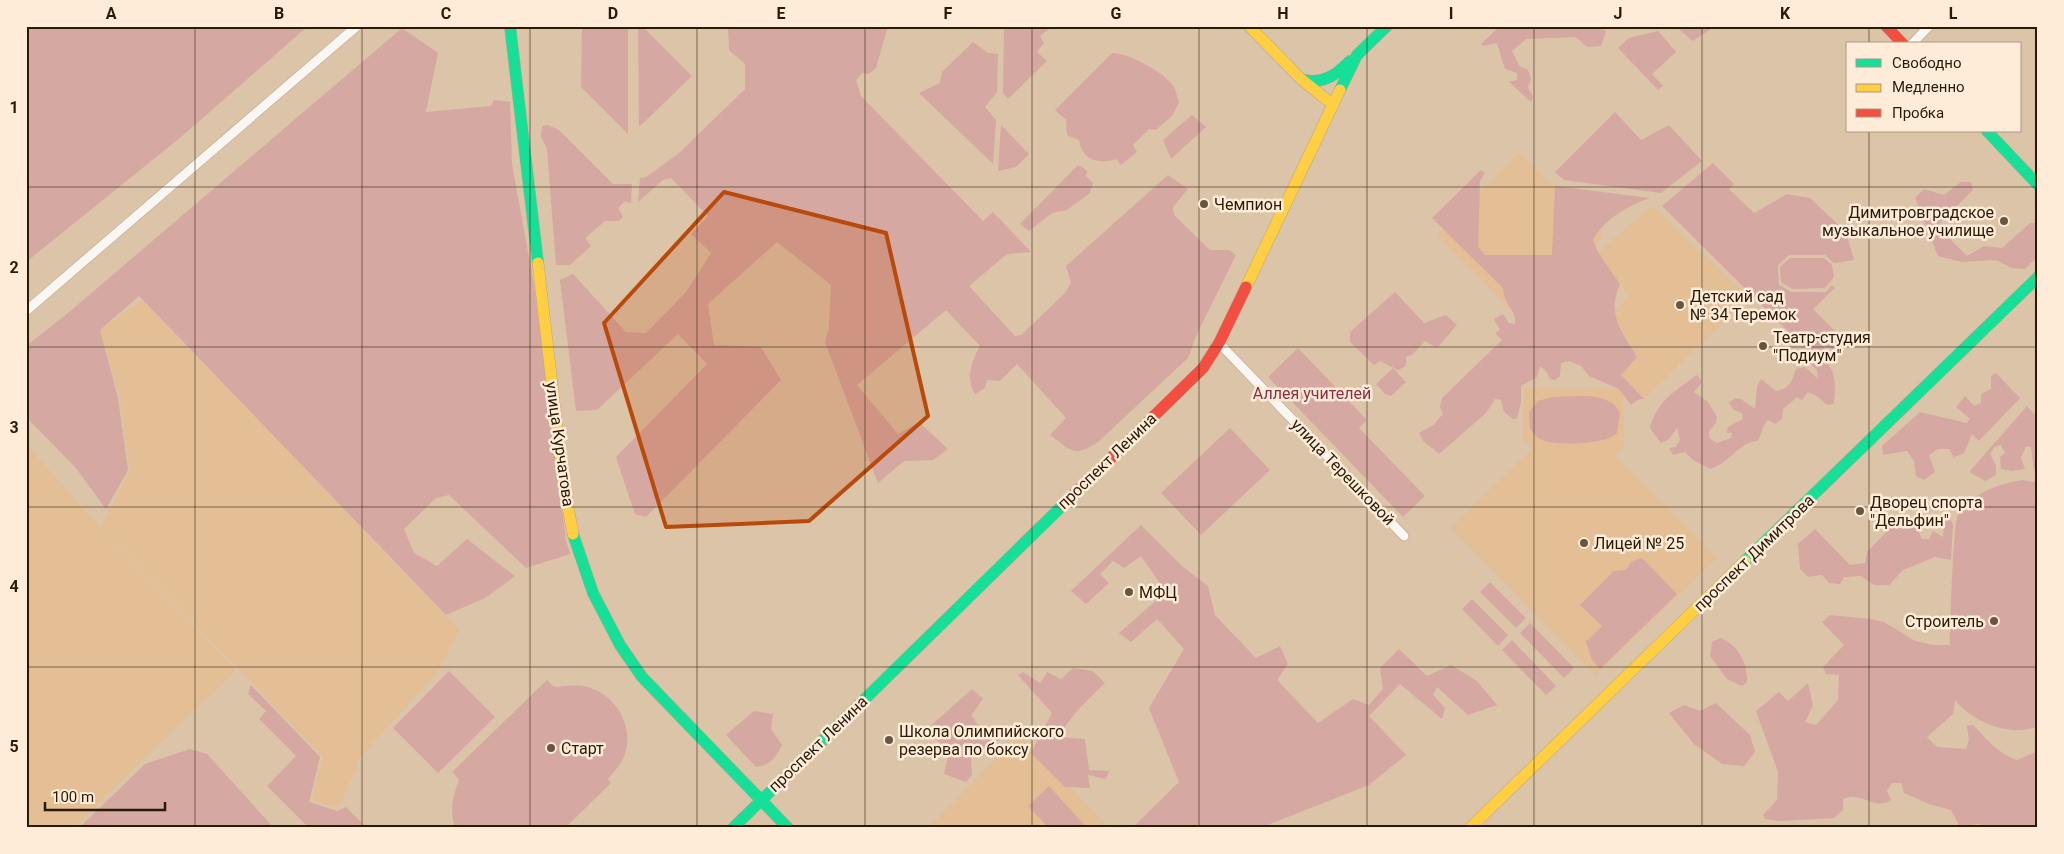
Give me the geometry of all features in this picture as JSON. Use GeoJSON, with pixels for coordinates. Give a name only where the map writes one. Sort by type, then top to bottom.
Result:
{"type":"FeatureCollection","features":[{"type":"Feature","properties":{"kind":"main road","name":"улица Курчатова"},"geometry":{"type":"LineString","coordinates":[[510,26],[563,480],[574,538],[606,619],[642,677],[788,828]]}},
{"type":"Feature","properties":{"kind":"main road"},"geometry":{"type":"LineString","coordinates":[[1249,26],[1301,79],[1332,104]]}},
{"type":"Feature","properties":{"kind":"main road","name":"проспект Ленина"},"geometry":{"type":"LineString","coordinates":[[733,828],[1203,368],[1219,343],[1357,55],[1387,26]]}},
{"type":"Feature","properties":{"kind":"main road"},"geometry":{"type":"LineString","coordinates":[[1886,26],[1901,42]]}},
{"type":"Feature","properties":{"kind":"main road"},"geometry":{"type":"LineString","coordinates":[[1301,79],[1315,83],[1328,80],[1357,55]]}},
{"type":"Feature","properties":{"kind":"main road"},"geometry":{"type":"LineString","coordinates":[[1988,132],[2038,185]]}},
{"type":"Feature","properties":{"kind":"main road","name":"проспект Димитрова"},"geometry":{"type":"LineString","coordinates":[[1470,828],[2038,277]]}},
{"type":"Feature","properties":{"kind":"street"},"geometry":{"type":"LineString","coordinates":[[26,311],[357,26]]}},
{"type":"Feature","properties":{"kind":"street"},"geometry":{"type":"LineString","coordinates":[[1914,42],[1929,26]]}},
{"type":"Feature","properties":{"kind":"street","name":"улица Терешковой"},"geometry":{"type":"LineString","coordinates":[[1219,343],[1404,536]]}},
{"type":"Feature","properties":{"kind":"highlighted area"},"geometry":{"type":"Polygon","coordinates":[[[724,192],[886,233],[928,416],[809,521],[666,527],[604,323],[724,192]]]}},
{"type":"Feature","properties":{"kind":"shaded area"},"geometry":{"type":"Polygon","coordinates":[[[1519,153],[1604,235],[1519,318],[1437,235],[1519,153]]]}},
{"type":"Feature","properties":{"kind":"shaded area","name":"Детский сад № 34 Теремок"},"geometry":{"type":"Polygon","coordinates":[[[1653,206],[1748,297],[1644,399],[1621,375],[1637,357],[1613,313],[1629,296],[1598,252],[1653,206]]]}},
{"type":"Feature","properties":{"kind":"shaded area"},"geometry":{"type":"Polygon","coordinates":[[[142,300],[459,630],[437,673],[357,761],[357,768],[338,808],[312,800],[323,757],[101,527],[130,471],[120,399],[100,330],[142,300]]]}},
{"type":"Feature","properties":{"kind":"shaded area","name":"Лицей № 25"},"geometry":{"type":"Polygon","coordinates":[[[1524,388],[1623,389],[1624,447],[1615,456],[1717,558],[1595,675],[1451,528],[1532,449],[1523,439],[1524,388]]]}},
{"type":"Feature","properties":{"kind":"shaded area"},"geometry":{"type":"Polygon","coordinates":[[[26,444],[98,525],[236,670],[73,828],[26,828],[26,444]]]}},
{"type":"Feature","properties":{"kind":"shaded area"},"geometry":{"type":"Polygon","coordinates":[[[1020,735],[1109,828],[928,828],[1020,735]]]}},
{"type":"Feature","properties":{"kind":"green space"},"geometry":{"type":"Polygon","coordinates":[[[26,26],[308,26],[181,137],[26,262],[26,26]]]}},
{"type":"Feature","properties":{"kind":"green space"},"geometry":{"type":"Polygon","coordinates":[[[582,26],[628,26],[628,134],[581,87],[582,26]]]}},
{"type":"Feature","properties":{"kind":"green space"},"geometry":{"type":"Polygon","coordinates":[[[638,26],[642,26],[692,76],[639,127],[638,26]]]}},
{"type":"Feature","properties":{"kind":"green space"},"geometry":{"type":"Polygon","coordinates":[[[888,26],[876,68],[869,74],[862,73],[856,80],[861,96],[983,221],[993,212],[1031,252],[1007,254],[969,286],[1015,336],[1021,335],[1065,293],[1071,283],[1066,266],[1168,175],[1188,189],[1173,207],[1174,215],[1210,250],[1229,250],[1236,255],[1197,334],[1188,358],[1098,442],[1078,451],[1063,445],[1050,435],[1066,418],[1017,364],[1000,381],[987,380],[985,388],[975,394],[970,382],[970,376],[974,357],[980,346],[946,310],[857,385],[898,434],[919,422],[948,449],[933,460],[904,461],[878,483],[825,342],[829,327],[831,285],[777,242],[708,304],[714,345],[761,347],[781,380],[646,517],[635,514],[616,457],[707,364],[678,334],[597,410],[576,411],[560,280],[573,274],[626,332],[646,333],[686,292],[711,253],[691,234],[708,216],[671,178],[663,180],[638,202],[640,178],[646,177],[678,154],[745,89],[745,64],[729,50],[728,27],[888,26]]]}},
{"type":"Feature","properties":{"kind":"green space"},"geometry":{"type":"Polygon","coordinates":[[[1004,26],[1053,26],[1040,36],[1044,43],[1037,52],[1047,61],[1008,99],[1003,93],[1004,26]]]}},
{"type":"Feature","properties":{"kind":"green space"},"geometry":{"type":"Polygon","coordinates":[[[1500,26],[1592,26],[1606,31],[1601,46],[1587,47],[1576,37],[1526,39],[1512,51],[1519,66],[1528,70],[1531,79],[1528,87],[1533,97],[1531,102],[1509,82],[1517,80],[1517,73],[1505,69],[1497,43],[1483,46],[1481,44],[1500,26]]]}},
{"type":"Feature","properties":{"kind":"green space"},"geometry":{"type":"Polygon","coordinates":[[[1675,26],[1715,26],[1693,41],[1675,26]]]}},
{"type":"Feature","properties":{"kind":"green space"},"geometry":{"type":"Polygon","coordinates":[[[402,28],[438,53],[426,112],[491,106],[494,100],[510,102],[512,164],[534,285],[566,540],[570,554],[526,568],[449,495],[436,498],[404,529],[414,553],[437,566],[467,539],[515,576],[485,598],[446,615],[139,296],[100,330],[118,398],[128,470],[106,509],[75,467],[26,417],[26,346],[68,313],[402,28]]]}},
{"type":"Feature","properties":{"kind":"green space"},"geometry":{"type":"Polygon","coordinates":[[[1658,31],[1676,52],[1652,74],[1663,86],[1658,90],[1618,48],[1629,38],[1658,31]]]}},
{"type":"Feature","properties":{"kind":"green space"},"geometry":{"type":"Polygon","coordinates":[[[973,42],[988,53],[998,54],[997,92],[985,107],[996,120],[993,164],[919,93],[940,83],[942,72],[973,42]]]}},
{"type":"Feature","properties":{"kind":"green space"},"geometry":{"type":"Polygon","coordinates":[[[1112,53],[1127,56],[1146,64],[1163,75],[1174,87],[1179,102],[1172,116],[1156,130],[1149,129],[1133,145],[1137,152],[1121,165],[1116,159],[1097,161],[1087,156],[1079,140],[1067,135],[1066,120],[1055,110],[1112,53]]]}},
{"type":"Feature","properties":{"kind":"green space"},"geometry":{"type":"Polygon","coordinates":[[[1615,112],[1641,140],[1669,125],[1702,161],[1661,193],[1564,180],[1555,172],[1615,112]]]}},
{"type":"Feature","properties":{"kind":"green space"},"geometry":{"type":"Polygon","coordinates":[[[1192,115],[1206,127],[1171,159],[1163,140],[1192,115]]]}},
{"type":"Feature","properties":{"kind":"green space"},"geometry":{"type":"Polygon","coordinates":[[[548,125],[559,130],[613,184],[632,184],[631,203],[625,201],[618,208],[623,217],[619,221],[605,221],[585,238],[591,246],[570,265],[556,265],[547,149],[541,137],[542,126],[548,125]]]}},
{"type":"Feature","properties":{"kind":"green space"},"geometry":{"type":"Polygon","coordinates":[[[1001,125],[1029,154],[1016,167],[998,171],[1001,125]]]}},
{"type":"Feature","properties":{"kind":"green space"},"geometry":{"type":"Polygon","coordinates":[[[1713,163],[1734,184],[1729,189],[1754,213],[1787,194],[1810,198],[1846,232],[1854,260],[1834,263],[1825,255],[1789,255],[1778,265],[1779,285],[1792,292],[1826,292],[1832,285],[1835,288],[1813,309],[1843,339],[1833,349],[1823,346],[1827,354],[1827,364],[1834,377],[1834,404],[1827,405],[1818,397],[1808,392],[1802,400],[1797,397],[1783,409],[1782,419],[1775,424],[1768,420],[1766,422],[1757,441],[1745,445],[1723,462],[1710,469],[1693,460],[1685,452],[1673,455],[1669,448],[1676,447],[1680,440],[1677,428],[1669,439],[1661,443],[1650,428],[1657,411],[1675,391],[1697,375],[1702,382],[1694,392],[1708,402],[1717,417],[1716,423],[1709,431],[1709,438],[1717,443],[1731,438],[1732,433],[1727,433],[1728,427],[1743,419],[1742,413],[1734,410],[1729,403],[1735,398],[1741,399],[1755,409],[1757,387],[1761,379],[1776,391],[1781,390],[1792,381],[1796,369],[1805,367],[1818,379],[1817,370],[1807,360],[1808,351],[1662,206],[1713,163]]]}},
{"type":"Feature","properties":{"kind":"green space"},"geometry":{"type":"Polygon","coordinates":[[[1077,166],[1081,166],[1087,171],[1086,176],[1093,183],[1090,193],[1067,210],[1052,213],[1029,231],[1020,224],[1077,166]]]}},
{"type":"Feature","properties":{"kind":"green space"},"geometry":{"type":"Polygon","coordinates":[[[1481,170],[1485,173],[1480,181],[1478,247],[1485,255],[1552,255],[1555,186],[1650,198],[1617,214],[1603,226],[1593,240],[1598,252],[1620,284],[1616,295],[1615,314],[1621,330],[1637,357],[1621,375],[1644,399],[1639,399],[1631,405],[1619,389],[1589,376],[1581,366],[1569,361],[1561,363],[1560,376],[1555,380],[1550,379],[1546,371],[1540,366],[1537,377],[1521,386],[1521,402],[1517,418],[1513,419],[1504,412],[1501,400],[1495,399],[1486,413],[1439,454],[1423,441],[1419,433],[1433,425],[1443,414],[1440,407],[1442,398],[1502,340],[1495,333],[1500,330],[1494,319],[1503,314],[1509,323],[1515,324],[1514,315],[1505,298],[1503,288],[1432,218],[1481,170]]]}},
{"type":"Feature","properties":{"kind":"green space"},"geometry":{"type":"Polygon","coordinates":[[[1961,182],[1971,182],[1973,190],[1937,226],[1967,256],[1984,246],[2002,248],[2030,223],[2038,223],[2038,256],[2025,269],[2012,268],[1996,260],[1962,262],[1938,256],[1915,198],[1924,189],[1944,195],[1961,182]]]}},
{"type":"Feature","properties":{"kind":"green space"},"geometry":{"type":"Polygon","coordinates":[[[1790,258],[1824,258],[1832,265],[1834,277],[1825,288],[1792,289],[1781,282],[1780,267],[1790,258]]]}},
{"type":"Feature","properties":{"kind":"green space"},"geometry":{"type":"Polygon","coordinates":[[[1395,292],[1424,323],[1446,315],[1457,325],[1437,348],[1425,341],[1412,355],[1406,357],[1406,366],[1398,370],[1380,361],[1374,365],[1350,342],[1350,332],[1395,292]]]}},
{"type":"Feature","properties":{"kind":"green space","name":"Аллея учителей"},"geometry":{"type":"Polygon","coordinates":[[[1298,348],[1367,420],[1359,428],[1425,496],[1403,517],[1268,377],[1298,348]]]}},
{"type":"Feature","properties":{"kind":"green space"},"geometry":{"type":"Polygon","coordinates":[[[1393,368],[1406,382],[1391,396],[1385,394],[1376,384],[1393,368]]]}},
{"type":"Feature","properties":{"kind":"green space"},"geometry":{"type":"Polygon","coordinates":[[[1996,373],[2020,398],[1979,441],[1972,434],[1964,453],[1954,457],[1949,449],[1938,449],[1929,455],[1935,472],[1924,480],[1916,476],[1914,461],[1907,451],[1883,455],[1882,446],[1920,412],[1967,423],[1970,419],[1956,407],[1965,396],[1974,406],[1981,403],[1981,394],[1991,389],[1991,376],[1996,373]]]}},
{"type":"Feature","properties":{"kind":"green space"},"geometry":{"type":"Polygon","coordinates":[[[1590,396],[1608,401],[1620,413],[1617,433],[1602,440],[1569,444],[1540,439],[1530,429],[1529,412],[1538,401],[1553,397],[1590,396]]]}},
{"type":"Feature","properties":{"kind":"green space"},"geometry":{"type":"Polygon","coordinates":[[[2027,406],[2038,418],[2038,471],[2034,471],[2031,447],[2026,446],[2021,458],[2025,469],[2012,471],[2001,469],[2000,457],[2005,453],[2001,445],[1994,447],[1990,454],[1996,466],[1996,475],[1985,481],[1971,473],[1970,471],[2027,406]]]}},
{"type":"Feature","properties":{"kind":"green space"},"geometry":{"type":"Polygon","coordinates":[[[1230,428],[1270,470],[1201,535],[1161,493],[1230,428]]]}},
{"type":"Feature","properties":{"kind":"green space"},"geometry":{"type":"Polygon","coordinates":[[[2023,480],[2038,483],[2038,726],[2016,730],[1993,726],[1971,715],[1955,700],[1953,714],[1927,737],[1937,747],[1966,749],[1969,740],[1967,726],[1973,725],[2004,754],[2017,760],[2038,751],[2038,828],[2004,828],[1978,824],[1960,827],[1951,810],[1929,804],[1904,793],[1901,783],[1892,783],[1887,791],[1891,800],[1886,803],[1877,804],[1853,797],[1843,799],[1843,810],[1834,818],[1781,821],[1765,819],[1763,815],[1777,800],[1778,772],[1756,711],[1779,692],[1788,701],[1808,683],[1813,706],[1805,722],[1816,725],[1838,700],[1839,675],[1826,674],[1823,667],[1844,645],[1822,622],[1830,615],[1870,619],[1884,622],[1915,641],[1934,645],[1950,645],[1953,555],[1958,515],[1978,495],[2004,484],[2023,480]]]}},
{"type":"Feature","properties":{"kind":"green space"},"geometry":{"type":"Polygon","coordinates":[[[1944,513],[1949,515],[1953,525],[1951,560],[1935,557],[1903,570],[1889,585],[1874,585],[1861,576],[1844,577],[1840,584],[1829,583],[1822,575],[1808,577],[1800,569],[1798,544],[1815,529],[1850,565],[1865,563],[1867,552],[1900,518],[1917,528],[1922,539],[1929,539],[1933,531],[1943,537],[1944,527],[1941,524],[1944,513]]]}},
{"type":"Feature","properties":{"kind":"green space"},"geometry":{"type":"Polygon","coordinates":[[[1141,525],[1182,566],[1208,586],[1215,615],[1256,658],[1280,646],[1288,664],[1277,680],[1318,723],[1353,699],[1369,705],[1383,689],[1380,668],[1399,649],[1427,676],[1451,665],[1477,681],[1497,705],[1468,715],[1437,687],[1433,695],[1445,708],[1442,719],[1400,684],[1369,716],[1406,755],[1369,785],[1260,828],[1132,828],[1179,782],[1149,708],[1184,649],[1157,619],[1131,642],[1119,633],[1166,592],[1141,556],[1124,568],[1113,561],[1100,574],[1109,583],[1086,604],[1071,591],[1141,525]]]}},
{"type":"Feature","properties":{"kind":"green space"},"geometry":{"type":"Polygon","coordinates":[[[1642,558],[1677,594],[1600,669],[1592,660],[1586,642],[1602,626],[1580,605],[1614,571],[1626,570],[1631,562],[1642,558]]]}},
{"type":"Feature","properties":{"kind":"green space"},"geometry":{"type":"Polygon","coordinates":[[[1490,582],[1526,618],[1516,628],[1480,592],[1490,582]]]}},
{"type":"Feature","properties":{"kind":"green space"},"geometry":{"type":"Polygon","coordinates":[[[1472,599],[1508,635],[1498,646],[1462,609],[1472,599]]]}},
{"type":"Feature","properties":{"kind":"green space"},"geometry":{"type":"Polygon","coordinates":[[[1530,623],[1574,668],[1564,678],[1520,633],[1530,623]]]}},
{"type":"Feature","properties":{"kind":"green space"},"geometry":{"type":"Polygon","coordinates":[[[1721,638],[1737,650],[1744,662],[1747,682],[1742,686],[1727,679],[1710,656],[1712,642],[1721,638]]]}},
{"type":"Feature","properties":{"kind":"green space"},"geometry":{"type":"Polygon","coordinates":[[[1512,640],[1556,686],[1546,695],[1502,650],[1512,640]]]}},
{"type":"Feature","properties":{"kind":"green space"},"geometry":{"type":"Polygon","coordinates":[[[1073,668],[1093,671],[1105,683],[1077,711],[1057,737],[1085,739],[1089,770],[1109,771],[1106,779],[1088,775],[1090,788],[1065,787],[1031,753],[1052,713],[1018,675],[1023,672],[1040,683],[1047,672],[1061,679],[1073,668]]]}},
{"type":"Feature","properties":{"kind":"green space"},"geometry":{"type":"Polygon","coordinates":[[[449,671],[495,717],[438,773],[393,728],[449,671]]]}},
{"type":"Feature","properties":{"kind":"green space","name":"Старт"},"geometry":{"type":"Polygon","coordinates":[[[547,680],[554,687],[580,686],[598,691],[614,704],[620,713],[625,723],[627,743],[622,761],[608,779],[611,783],[565,828],[455,828],[452,804],[459,779],[452,772],[547,680]]]}},
{"type":"Feature","properties":{"kind":"green space"},"geometry":{"type":"Polygon","coordinates":[[[251,685],[320,757],[309,802],[337,811],[346,807],[367,828],[309,828],[267,786],[296,756],[259,719],[266,711],[248,694],[251,685]]]}},
{"type":"Feature","properties":{"kind":"green space"},"geometry":{"type":"Polygon","coordinates":[[[972,689],[983,699],[971,715],[983,732],[1004,725],[1011,733],[971,756],[972,775],[966,782],[944,774],[949,751],[926,730],[972,689]]]}},
{"type":"Feature","properties":{"kind":"green space"},"geometry":{"type":"Polygon","coordinates":[[[1716,703],[1750,735],[1755,752],[1744,766],[1722,764],[1694,744],[1669,713],[1684,705],[1700,711],[1716,703]]]}},
{"type":"Feature","properties":{"kind":"green space"},"geometry":{"type":"Polygon","coordinates":[[[754,711],[773,714],[771,729],[782,745],[772,760],[756,767],[726,735],[754,711]]]}},
{"type":"Feature","properties":{"kind":"green space"},"geometry":{"type":"Polygon","coordinates":[[[190,749],[207,754],[274,828],[79,828],[145,764],[190,749]]]}},
{"type":"Feature","properties":{"kind":"green space"},"geometry":{"type":"Polygon","coordinates":[[[1049,786],[1087,828],[1049,828],[1028,806],[1049,786]]]}},
{"type":"Feature","properties":{"kind":"traffic: fast"},"geometry":{"type":"LineString","coordinates":[[510,26],[538,263]]}},
{"type":"Feature","properties":{"kind":"traffic: fast"},"geometry":{"type":"LineString","coordinates":[[1340,90],[1357,55],[1387,26]]}},
{"type":"Feature","properties":{"kind":"traffic: fast"},"geometry":{"type":"LineString","coordinates":[[1303,80],[1317,81],[1329,77],[1350,61]]}},
{"type":"Feature","properties":{"kind":"traffic: fast"},"geometry":{"type":"LineString","coordinates":[[1988,132],[2038,185]]}},
{"type":"Feature","properties":{"kind":"traffic: fast"},"geometry":{"type":"LineString","coordinates":[[1745,561],[2038,277]]}},
{"type":"Feature","properties":{"kind":"traffic: fast"},"geometry":{"type":"LineString","coordinates":[[733,828],[1063,505]]}},
{"type":"Feature","properties":{"kind":"traffic: fast"},"geometry":{"type":"LineString","coordinates":[[573,534],[593,593],[620,645],[642,677],[788,828]]}},
{"type":"Feature","properties":{"kind":"traffic: slow"},"geometry":{"type":"LineString","coordinates":[[1249,26],[1301,79],[1332,104]]}},
{"type":"Feature","properties":{"kind":"traffic: slow"},"geometry":{"type":"LineString","coordinates":[[1246,287],[1340,90]]}},
{"type":"Feature","properties":{"kind":"traffic: slow"},"geometry":{"type":"LineString","coordinates":[[538,263],[563,480],[573,534]]}},
{"type":"Feature","properties":{"kind":"traffic: slow"},"geometry":{"type":"LineString","coordinates":[[1470,828],[1745,561]]}},
{"type":"Feature","properties":{"kind":"traffic: jam"},"geometry":{"type":"LineString","coordinates":[[1886,26],[1901,42]]}},
{"type":"Feature","properties":{"kind":"traffic: jam"},"geometry":{"type":"LineString","coordinates":[[1063,505],[1203,368],[1219,343],[1246,287]]}},
{"type":"Feature","properties":{"kind":"place","name":"Чемпион"},"geometry":{"type":"Point","coordinates":[1204,204]}},
{"type":"Feature","properties":{"kind":"place","name":"Димитровградское музыкальное училище"},"geometry":{"type":"Point","coordinates":[2004,221]}},
{"type":"Feature","properties":{"kind":"place","name":"Детский сад № 34 Теремок"},"geometry":{"type":"Point","coordinates":[1680,305]}},
{"type":"Feature","properties":{"kind":"place","name":"Театр-студия \"Подиум\""},"geometry":{"type":"Point","coordinates":[1763,346]}},
{"type":"Feature","properties":{"kind":"place","name":"Дворец спорта \"Дельфин\""},"geometry":{"type":"Point","coordinates":[1860,511]}},
{"type":"Feature","properties":{"kind":"place","name":"Лицей № 25"},"geometry":{"type":"Point","coordinates":[1584,543]}},
{"type":"Feature","properties":{"kind":"place","name":"МФЦ"},"geometry":{"type":"Point","coordinates":[1129,592]}},
{"type":"Feature","properties":{"kind":"place","name":"Строитель"},"geometry":{"type":"Point","coordinates":[1994,621]}},
{"type":"Feature","properties":{"kind":"place","name":"Школа Олимпийского резерва по боксу"},"geometry":{"type":"Point","coordinates":[889,740]}},
{"type":"Feature","properties":{"kind":"place","name":"Старт"},"geometry":{"type":"Point","coordinates":[551,748]}}]}
